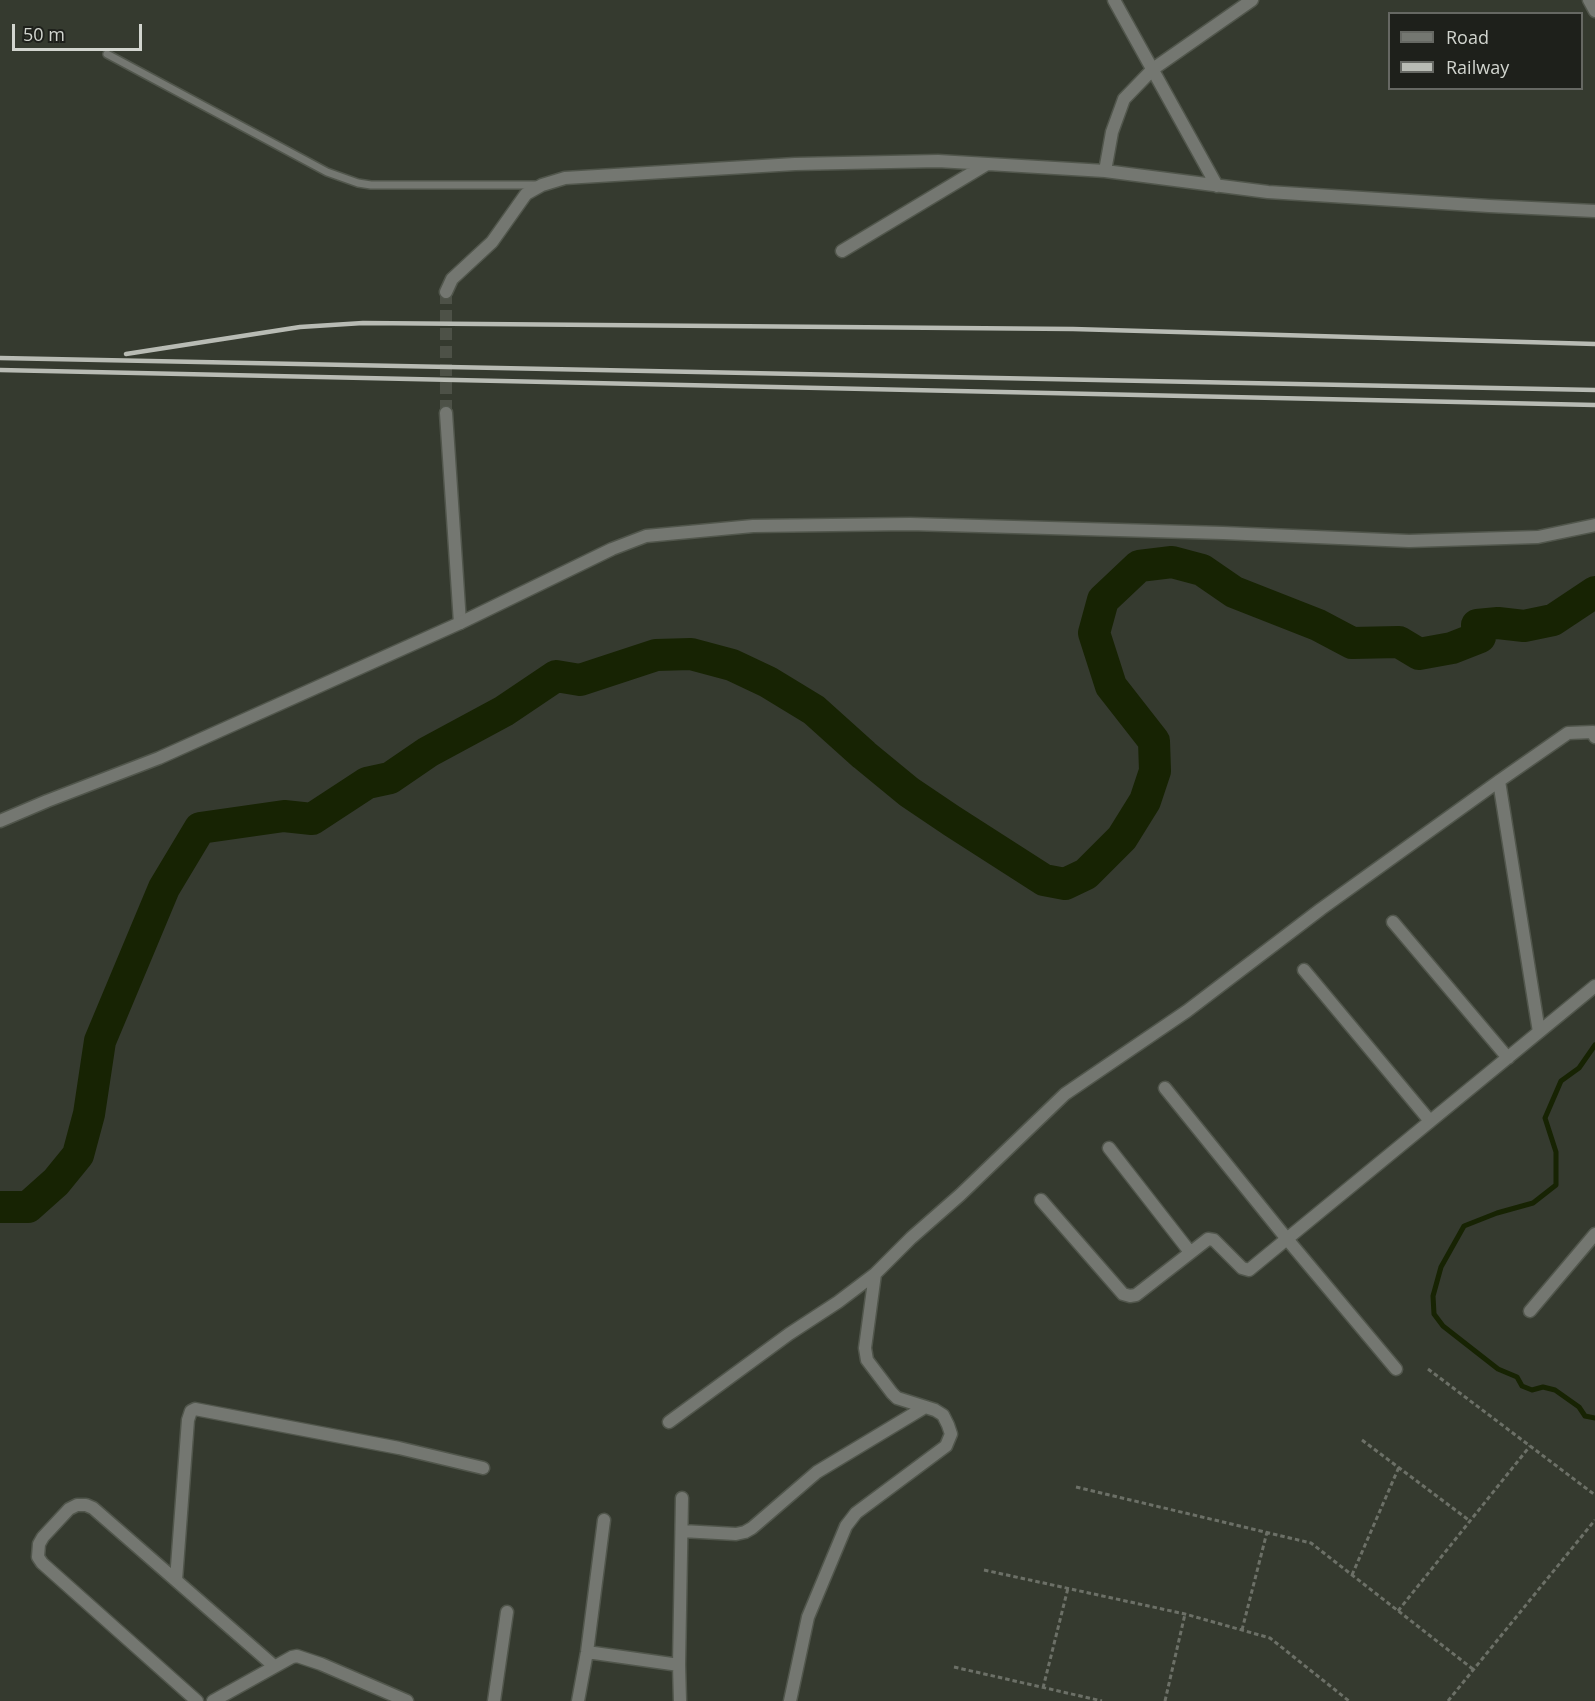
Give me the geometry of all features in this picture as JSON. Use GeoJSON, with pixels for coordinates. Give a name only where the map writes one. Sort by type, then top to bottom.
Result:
{"type":"FeatureCollection","features":[{"type":"Feature","properties":{"kind":"street"},"geometry":{"type":"LineString","coordinates":[[1114,0],[1217,186]]}},
{"type":"Feature","properties":{"kind":"street"},"geometry":{"type":"LineString","coordinates":[[1105,171],[1112,132],[1124,99],[1153,69],[1252,0]]}},
{"type":"Feature","properties":{"kind":"street"},"geometry":{"type":"LineString","coordinates":[[1589,0],[1595,10]]}},
{"type":"Feature","properties":{"kind":"street"},"geometry":{"type":"LineString","coordinates":[[446,292],[452,279],[492,242],[526,194],[542,185],[565,178],[795,164],[938,160],[1105,171],[1291,194],[1595,211]]}},
{"type":"Feature","properties":{"kind":"street"},"geometry":{"type":"LineString","coordinates":[[842,251],[987,164]]}},
{"type":"Feature","properties":{"kind":"street"},"geometry":{"type":"LineString","coordinates":[[446,413],[460,623]]}},
{"type":"Feature","properties":{"kind":"street"},"geometry":{"type":"LineString","coordinates":[[0,821],[159,758],[460,623],[612,549],[646,536],[753,526],[910,525],[1223,533],[1409,541],[1538,537],[1595,525]]}},
{"type":"Feature","properties":{"kind":"street"},"geometry":{"type":"LineString","coordinates":[[669,1422],[875,1274],[1065,1094],[1187,1011],[1330,903],[1568,733],[1594,733]]}},
{"type":"Feature","properties":{"kind":"street"},"geometry":{"type":"LineString","coordinates":[[1498,781],[1539,1032]]}},
{"type":"Feature","properties":{"kind":"street"},"geometry":{"type":"LineString","coordinates":[[1393,922],[1508,1058]]}},
{"type":"Feature","properties":{"kind":"street"},"geometry":{"type":"LineString","coordinates":[[1304,970],[1430,1121]]}},
{"type":"Feature","properties":{"kind":"street"},"geometry":{"type":"LineString","coordinates":[[1041,1200],[1123,1294],[1136,1295],[1206,1239],[1211,1239],[1242,1268],[1249,1270],[1595,986]]}},
{"type":"Feature","properties":{"kind":"street"},"geometry":{"type":"LineString","coordinates":[[1165,1088],[1396,1369]]}},
{"type":"Feature","properties":{"kind":"street"},"geometry":{"type":"LineString","coordinates":[[1109,1148],[1190,1252]]}},
{"type":"Feature","properties":{"kind":"street"},"geometry":{"type":"LineString","coordinates":[[1530,1311],[1594,1236]]}},
{"type":"Feature","properties":{"kind":"street"},"geometry":{"type":"LineString","coordinates":[[790,1701],[808,1617],[846,1526],[856,1513],[946,1446],[951,1434],[943,1415],[935,1410],[897,1398],[867,1360],[865,1348],[875,1274]]}},
{"type":"Feature","properties":{"kind":"street"},"geometry":{"type":"LineString","coordinates":[[682,1531],[736,1534],[745,1532],[817,1472],[925,1407]]}},
{"type":"Feature","properties":{"kind":"street"},"geometry":{"type":"LineString","coordinates":[[176,1580],[188,1420],[189,1415],[195,1409],[399,1448],[483,1468]]}},
{"type":"Feature","properties":{"kind":"street"},"geometry":{"type":"LineString","coordinates":[[680,1701],[682,1498]]}},
{"type":"Feature","properties":{"kind":"street"},"geometry":{"type":"LineString","coordinates":[[197,1701],[38,1557],[39,1544],[43,1537],[69,1509],[77,1504],[93,1508],[274,1666]]}},
{"type":"Feature","properties":{"kind":"street"},"geometry":{"type":"LineString","coordinates":[[578,1701],[587,1652],[604,1521]]}},
{"type":"Feature","properties":{"kind":"street"},"geometry":{"type":"LineString","coordinates":[[494,1701],[507,1612]]}},
{"type":"Feature","properties":{"kind":"street"},"geometry":{"type":"LineString","coordinates":[[587,1652],[680,1665]]}},
{"type":"Feature","properties":{"kind":"street"},"geometry":{"type":"LineString","coordinates":[[213,1701],[292,1657],[302,1657],[407,1701]]}},
{"type":"Feature","properties":{"kind":"lane"},"geometry":{"type":"LineString","coordinates":[[107,54],[327,172],[358,183],[371,185],[542,185]]}},
{"type":"Feature","properties":{"kind":"path"},"geometry":{"type":"LineString","coordinates":[[1428,1369],[1595,1495]]}},
{"type":"Feature","properties":{"kind":"path"},"geometry":{"type":"LineString","coordinates":[[1362,1440],[1470,1521]]}},
{"type":"Feature","properties":{"kind":"path"},"geometry":{"type":"LineString","coordinates":[[1398,1611],[1530,1446]]}},
{"type":"Feature","properties":{"kind":"path"},"geometry":{"type":"LineString","coordinates":[[1352,1575],[1399,1467]]}},
{"type":"Feature","properties":{"kind":"path"},"geometry":{"type":"LineString","coordinates":[[1076,1487],[1311,1543],[1474,1670]]}},
{"type":"Feature","properties":{"kind":"path"},"geometry":{"type":"LineString","coordinates":[[1448,1701],[1595,1520]]}},
{"type":"Feature","properties":{"kind":"path"},"geometry":{"type":"LineString","coordinates":[[1242,1630],[1267,1532]]}},
{"type":"Feature","properties":{"kind":"path"},"geometry":{"type":"LineString","coordinates":[[984,1570],[1185,1614],[1270,1638],[1349,1701]]}},
{"type":"Feature","properties":{"kind":"path"},"geometry":{"type":"LineString","coordinates":[[1043,1688],[1068,1588]]}},
{"type":"Feature","properties":{"kind":"path"},"geometry":{"type":"LineString","coordinates":[[1165,1701],[1185,1614]]}},
{"type":"Feature","properties":{"kind":"path"},"geometry":{"type":"LineString","coordinates":[[954,1667],[1102,1701]]}},
{"type":"Feature","properties":{"kind":"waterway"},"geometry":{"type":"LineString","coordinates":[[0,1207],[28,1207],[56,1182],[78,1155],[89,1114],[100,1041],[164,888],[200,828],[284,816],[312,819],[367,783],[390,778],[428,752],[504,711],[556,676],[580,680],[656,655],[691,654],[732,665],[768,682],[814,710],[909,792],[952,821],[1044,880],[1065,884],[1086,874],[1122,838],[1145,801],[1155,771],[1154,741],[1111,686],[1094,633],[1103,600],[1139,566],[1172,562],[1202,570],[1234,592],[1318,625],[1352,643],[1399,642],[1419,654],[1452,648],[1480,637],[1477,625],[1498,623],[1524,626],[1553,620],[1595,592]]}},
{"type":"Feature","properties":{"kind":"waterway"},"geometry":{"type":"LineString","coordinates":[[1595,1045],[1579,1068],[1561,1081],[1545,1118],[1556,1152],[1556,1185],[1533,1203],[1497,1213],[1464,1226],[1441,1267],[1433,1296],[1434,1314],[1443,1326],[1498,1369],[1517,1377],[1522,1386],[1532,1390],[1543,1387],[1555,1390],[1579,1407],[1585,1416],[1595,1418]]}},
{"type":"Feature","properties":{"kind":"tunnel"},"geometry":{"type":"LineString","coordinates":[[446,292],[446,413]]}},
{"type":"Feature","properties":{"kind":"railway"},"geometry":{"type":"LineString","coordinates":[[126,354],[300,327],[363,323],[1073,329],[1595,344]]}},
{"type":"Feature","properties":{"kind":"railway"},"geometry":{"type":"LineString","coordinates":[[0,358],[1595,390]]}},
{"type":"Feature","properties":{"kind":"railway"},"geometry":{"type":"LineString","coordinates":[[0,370],[1595,405]]}}]}
